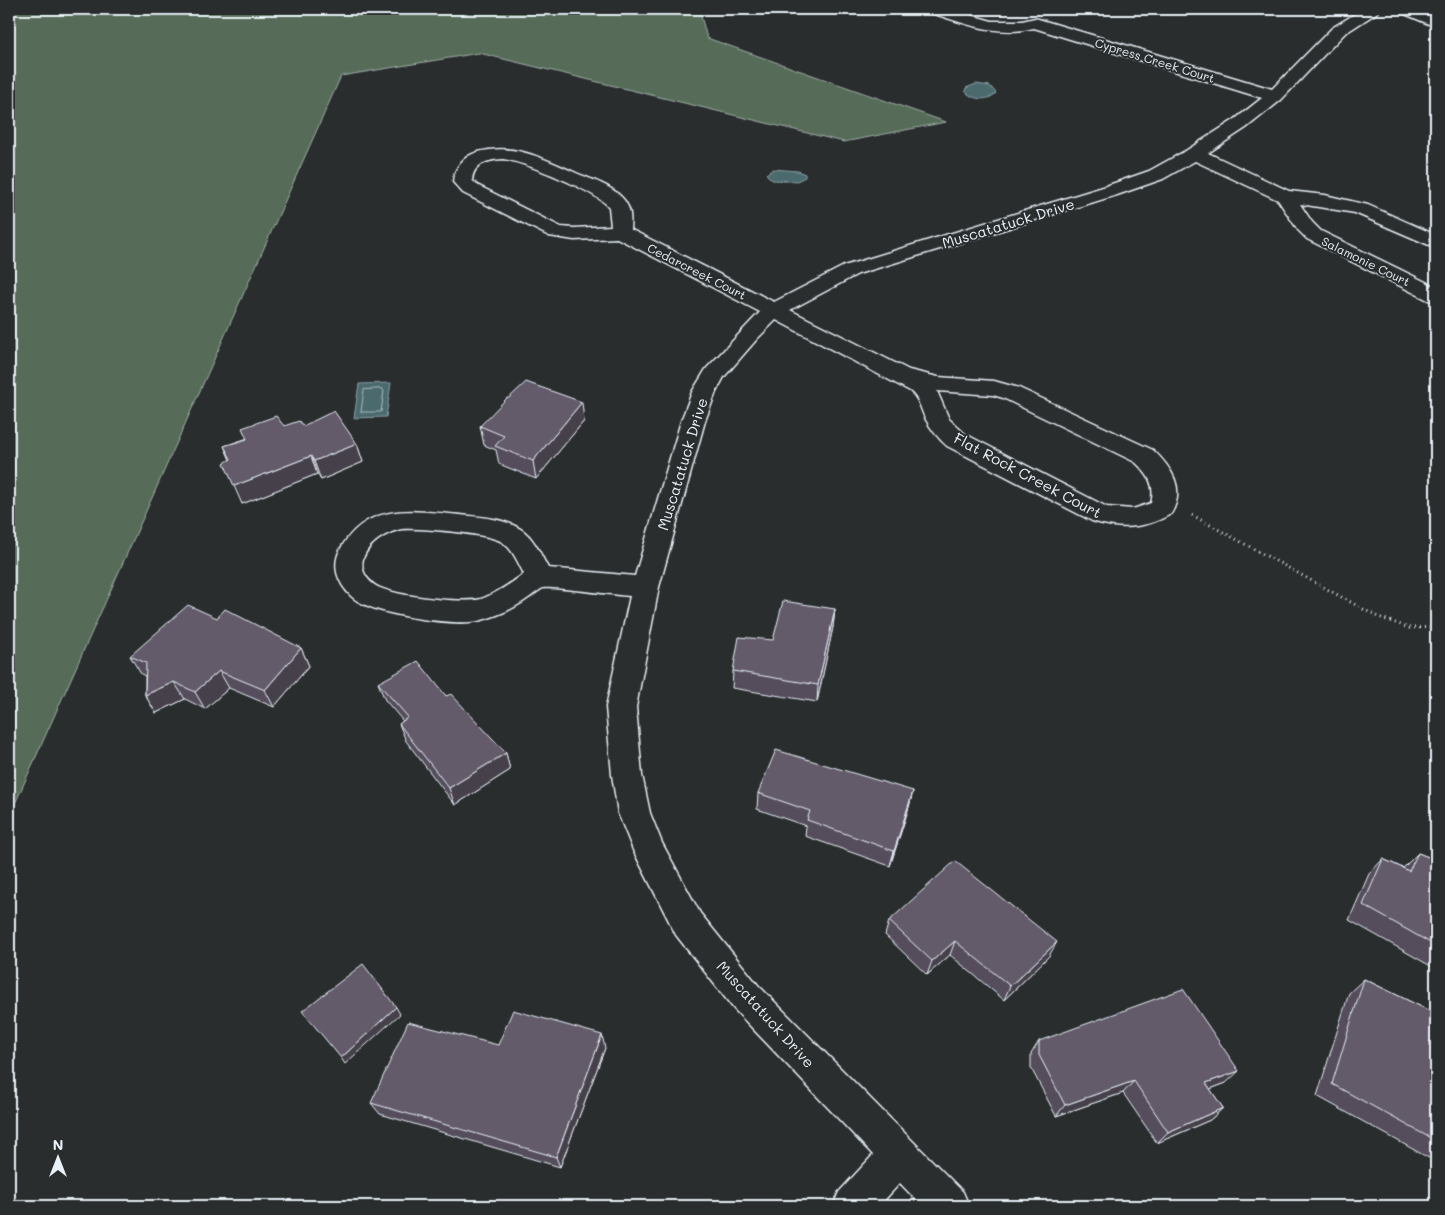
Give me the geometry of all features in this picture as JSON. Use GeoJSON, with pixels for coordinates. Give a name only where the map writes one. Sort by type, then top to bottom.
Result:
{"type":"FeatureCollection","features":[{"type":"Feature","properties":{"kind":"street","name":"Cypress Creek Court"},"geometry":{"type":"LineString","coordinates":[[933,9],[991,26],[1022,26],[1032,16],[1275,96]]}},
{"type":"Feature","properties":{"kind":"street","name":"Muscatatuck Drive"},"geometry":{"type":"LineString","coordinates":[[949,1206],[746,997],[688,924],[649,850],[634,813],[627,775],[621,706],[645,588],[693,421],[704,392],[714,374],[773,311],[851,270],[1110,191],[1156,175],[1194,154],[1240,124],[1275,96],[1338,31],[1373,9]]}},
{"type":"Feature","properties":{"kind":"street"},"geometry":{"type":"LineString","coordinates":[[1405,9],[1436,22]]}},
{"type":"Feature","properties":{"kind":"street","name":"Cedarcreek Court"},"geometry":{"type":"LineString","coordinates":[[620,232],[620,207],[613,199],[598,189],[523,157],[504,153],[488,154],[466,166],[462,174],[462,182],[470,189],[556,232],[574,234],[620,232],[773,311]]}},
{"type":"Feature","properties":{"kind":"street"},"geometry":{"type":"LineString","coordinates":[[1194,154],[1285,196],[1325,201],[1361,209],[1436,242]]}},
{"type":"Feature","properties":{"kind":"street","name":"Salamonie Court"},"geometry":{"type":"LineString","coordinates":[[1285,196],[1305,226],[1314,235],[1436,295]]}},
{"type":"Feature","properties":{"kind":"street","name":"Flat Rock Creek Court"},"geometry":{"type":"LineString","coordinates":[[773,311],[902,376],[925,392],[943,428],[956,440],[1101,515],[1122,519],[1139,519],[1162,508],[1165,500],[1163,477],[1156,466],[1144,456],[1011,393],[994,388],[938,384],[902,376]]}},
{"type":"Feature","properties":{"kind":"street"},"geometry":{"type":"LineString","coordinates":[[539,577],[527,555],[513,536],[490,528],[409,519],[386,524],[366,535],[354,548],[348,564],[352,579],[365,593],[394,604],[457,611],[485,609],[522,589],[539,577],[645,588]]}},
{"type":"Feature","properties":{"kind":"street"},"geometry":{"type":"LineString","coordinates":[[853,1206],[899,1156]]}},
{"type":"Feature","properties":{"kind":"path"},"geometry":{"type":"LineString","coordinates":[[1165,500],[1376,616],[1410,628],[1436,627]]}},
{"type":"Feature","properties":{"kind":"green space"},"geometry":{"type":"Polygon","coordinates":[[[9,9],[699,9],[707,38],[946,122],[844,142],[479,53],[341,76],[9,817],[9,9]]]}},
{"type":"Feature","properties":{"kind":"water"},"geometry":{"type":"Polygon","coordinates":[[[976,84],[990,86],[996,93],[989,98],[980,99],[965,91],[966,88],[976,84]]]}},
{"type":"Feature","properties":{"kind":"water"},"geometry":{"type":"Polygon","coordinates":[[[773,169],[798,171],[805,174],[805,177],[797,181],[772,180],[766,174],[773,169]]]}},
{"type":"Feature","properties":{"kind":"water"},"geometry":{"type":"Polygon","coordinates":[[[391,383],[386,417],[354,418],[359,384],[391,383]]]}},
{"type":"Feature","properties":{"kind":"building"},"geometry":{"type":"Polygon","coordinates":[[[526,382],[582,402],[533,461],[495,446],[504,436],[480,426],[507,398],[526,382]]]}},
{"type":"Feature","properties":{"kind":"building"},"geometry":{"type":"Polygon","coordinates":[[[334,411],[357,444],[314,461],[311,456],[234,486],[224,463],[231,459],[224,446],[247,439],[242,428],[276,416],[284,426],[299,421],[303,426],[334,411]]]}},
{"type":"Feature","properties":{"kind":"building"},"geometry":{"type":"Polygon","coordinates":[[[783,601],[835,609],[818,685],[733,671],[739,637],[773,640],[783,601]]]}},
{"type":"Feature","properties":{"kind":"building"},"geometry":{"type":"Polygon","coordinates":[[[188,605],[217,618],[225,609],[301,648],[265,690],[219,671],[195,692],[174,682],[145,695],[146,663],[130,656],[188,605]]]}},
{"type":"Feature","properties":{"kind":"building"},"geometry":{"type":"Polygon","coordinates":[[[418,661],[446,696],[451,694],[506,753],[449,788],[399,724],[408,717],[378,683],[418,661]]]}},
{"type":"Feature","properties":{"kind":"building"},"geometry":{"type":"Polygon","coordinates":[[[776,750],[913,791],[894,851],[807,820],[810,811],[758,793],[776,750]]]}},
{"type":"Feature","properties":{"kind":"building"},"geometry":{"type":"Polygon","coordinates":[[[1418,853],[1436,860],[1436,946],[1363,905],[1383,859],[1409,871],[1418,853]]]}},
{"type":"Feature","properties":{"kind":"building"},"geometry":{"type":"Polygon","coordinates":[[[955,861],[1057,942],[1010,986],[955,941],[932,961],[889,921],[955,861]]]}},
{"type":"Feature","properties":{"kind":"building"},"geometry":{"type":"Polygon","coordinates":[[[363,964],[396,1007],[341,1058],[302,1011],[363,964]]]}},
{"type":"Feature","properties":{"kind":"building"},"geometry":{"type":"Polygon","coordinates":[[[1364,979],[1436,1014],[1436,1141],[1332,1084],[1364,979]]]}},
{"type":"Feature","properties":{"kind":"building"},"geometry":{"type":"Polygon","coordinates":[[[1183,989],[1239,1071],[1206,1083],[1223,1108],[1168,1132],[1134,1081],[1065,1105],[1039,1055],[1039,1041],[1183,989]]]}},
{"type":"Feature","properties":{"kind":"building"},"geometry":{"type":"Polygon","coordinates":[[[513,1010],[602,1035],[556,1157],[371,1103],[408,1022],[498,1045],[513,1010]]]}}]}
